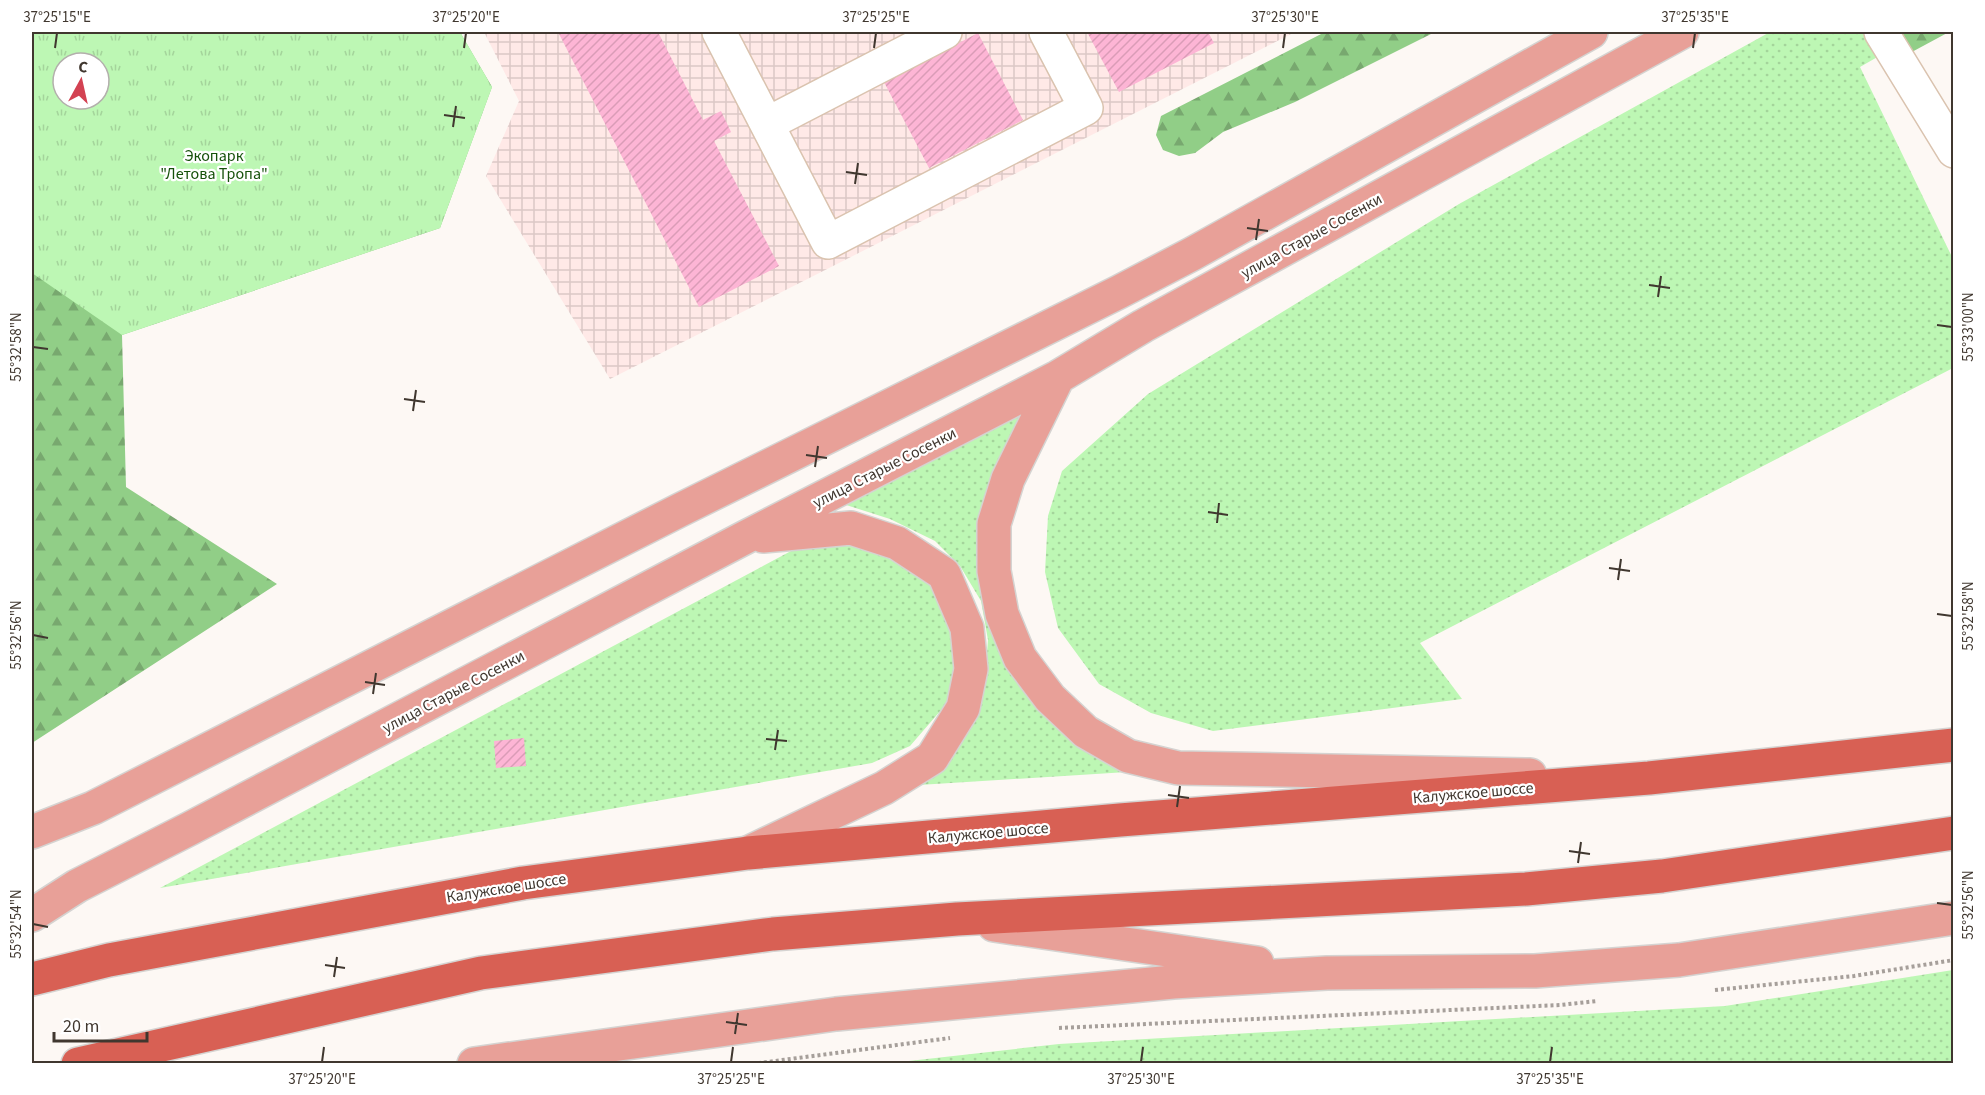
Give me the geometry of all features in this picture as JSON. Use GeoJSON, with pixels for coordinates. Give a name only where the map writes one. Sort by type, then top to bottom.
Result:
{"type":"FeatureCollection","features":[{"type":"Feature","properties":{"kind":"highway","name":"Калужское шоссе"},"geometry":{"type":"LineString","coordinates":[[32,979],[109,960],[523,883],[748,854],[1108,821],[1649,778],[1953,745]]}},
{"type":"Feature","properties":{"kind":"highway"},"geometry":{"type":"LineString","coordinates":[[78,1064],[481,974],[774,933],[957,919],[1526,890],[1662,876],[1953,833]]}},
{"type":"Feature","properties":{"kind":"main road"},"geometry":{"type":"LineString","coordinates":[[32,832],[93,808],[680,510],[1119,292],[1192,254],[1591,32]]}},
{"type":"Feature","properties":{"kind":"main road","name":"улица Старые Сосенки"},"geometry":{"type":"LineString","coordinates":[[32,915],[77,885],[1058,377],[1143,326],[1682,32]]}},
{"type":"Feature","properties":{"kind":"main road"},"geometry":{"type":"LineString","coordinates":[[1058,377],[1008,479],[994,525],[994,571],[1002,614],[1020,658],[1050,698],[1086,732],[1128,756],[1178,768],[1649,778]]}},
{"type":"Feature","properties":{"kind":"main road"},"geometry":{"type":"LineString","coordinates":[[746,537],[851,528],[897,543],[944,574],[968,628],[971,669],[963,708],[932,758],[884,788],[748,854]]}},
{"type":"Feature","properties":{"kind":"main road"},"geometry":{"type":"LineString","coordinates":[[474,1064],[836,1014],[1173,982],[1327,973],[1535,971],[1679,960],[1953,918]]}},
{"type":"Feature","properties":{"kind":"main road"},"geometry":{"type":"LineString","coordinates":[[957,919],[1327,973]]}},
{"type":"Feature","properties":{"kind":"lane"},"geometry":{"type":"LineString","coordinates":[[719,32],[828,242],[1086,108],[1046,32]]}},
{"type":"Feature","properties":{"kind":"lane"},"geometry":{"type":"LineString","coordinates":[[767,124],[945,32]]}},
{"type":"Feature","properties":{"kind":"lane"},"geometry":{"type":"LineString","coordinates":[[1881,32],[1953,151]]}},
{"type":"Feature","properties":{"kind":"path"},"geometry":{"type":"LineString","coordinates":[[1712,990],[1854,976],[1953,960]]}},
{"type":"Feature","properties":{"kind":"path"},"geometry":{"type":"LineString","coordinates":[[1055,1028],[1384,1014],[1560,1005],[1607,1000]]}},
{"type":"Feature","properties":{"kind":"path"},"geometry":{"type":"LineString","coordinates":[[752,1064],[961,1037]]}},
{"type":"Feature","properties":{"kind":"shaded area"},"geometry":{"type":"Polygon","coordinates":[[[484,32],[1295,32],[610,379],[486,176],[519,101],[484,32]]]}},
{"type":"Feature","properties":{"kind":"green space","name":"Экопарк \"Летова Тропа\""},"geometry":{"type":"Polygon","coordinates":[[[32,32],[460,32],[492,87],[440,228],[122,335],[126,487],[277,584],[32,743],[32,32]]]}},
{"type":"Feature","properties":{"kind":"green space","name":"Экопарк \"Летова Тропа\""},"geometry":{"type":"Polygon","coordinates":[[[32,32],[460,32],[492,87],[440,228],[122,335],[32,273],[32,32]]]}},
{"type":"Feature","properties":{"kind":"green space"},"geometry":{"type":"Polygon","coordinates":[[[1325,32],[1435,32],[1295,102],[1223,132],[1195,153],[1179,156],[1163,150],[1156,135],[1161,116],[1325,32]]]}},
{"type":"Feature","properties":{"kind":"green space"},"geometry":{"type":"Polygon","coordinates":[[[1770,32],[1921,32],[1860,67],[1953,259],[1953,368],[1420,643],[1462,699],[1213,731],[1151,713],[1099,684],[1058,628],[1045,572],[1048,516],[1062,471],[1148,394],[1459,204],[1770,32]]]}},
{"type":"Feature","properties":{"kind":"green space"},"geometry":{"type":"Polygon","coordinates":[[[1897,32],[1949,32],[1910,53],[1897,32]]]}},
{"type":"Feature","properties":{"kind":"green space"},"geometry":{"type":"Polygon","coordinates":[[[1037,401],[991,513],[1028,685],[1159,770],[903,786],[971,721],[984,691],[988,640],[981,601],[960,566],[935,541],[890,519],[843,504],[1037,401]]]}},
{"type":"Feature","properties":{"kind":"green space"},"geometry":{"type":"Polygon","coordinates":[[[853,538],[932,574],[963,649],[948,702],[910,746],[872,763],[160,888],[806,543],[853,538]]]}},
{"type":"Feature","properties":{"kind":"green space"},"geometry":{"type":"Polygon","coordinates":[[[1953,970],[1953,1063],[891,1063],[1059,1044],[1725,1006],[1953,970]]]}},
{"type":"Feature","properties":{"kind":"building"},"geometry":{"type":"Polygon","coordinates":[[[558,32],[658,32],[703,120],[721,111],[731,132],[714,141],[779,266],[699,307],[558,32]]]}},
{"type":"Feature","properties":{"kind":"building"},"geometry":{"type":"Polygon","coordinates":[[[1087,32],[1208,32],[1214,43],[1119,92],[1087,32]]]}},
{"type":"Feature","properties":{"kind":"building"},"geometry":{"type":"Polygon","coordinates":[[[978,33],[1023,120],[929,168],[884,82],[978,33]]]}},
{"type":"Feature","properties":{"kind":"building"},"geometry":{"type":"Polygon","coordinates":[[[524,738],[526,766],[496,768],[494,741],[524,738]]]}}]}
